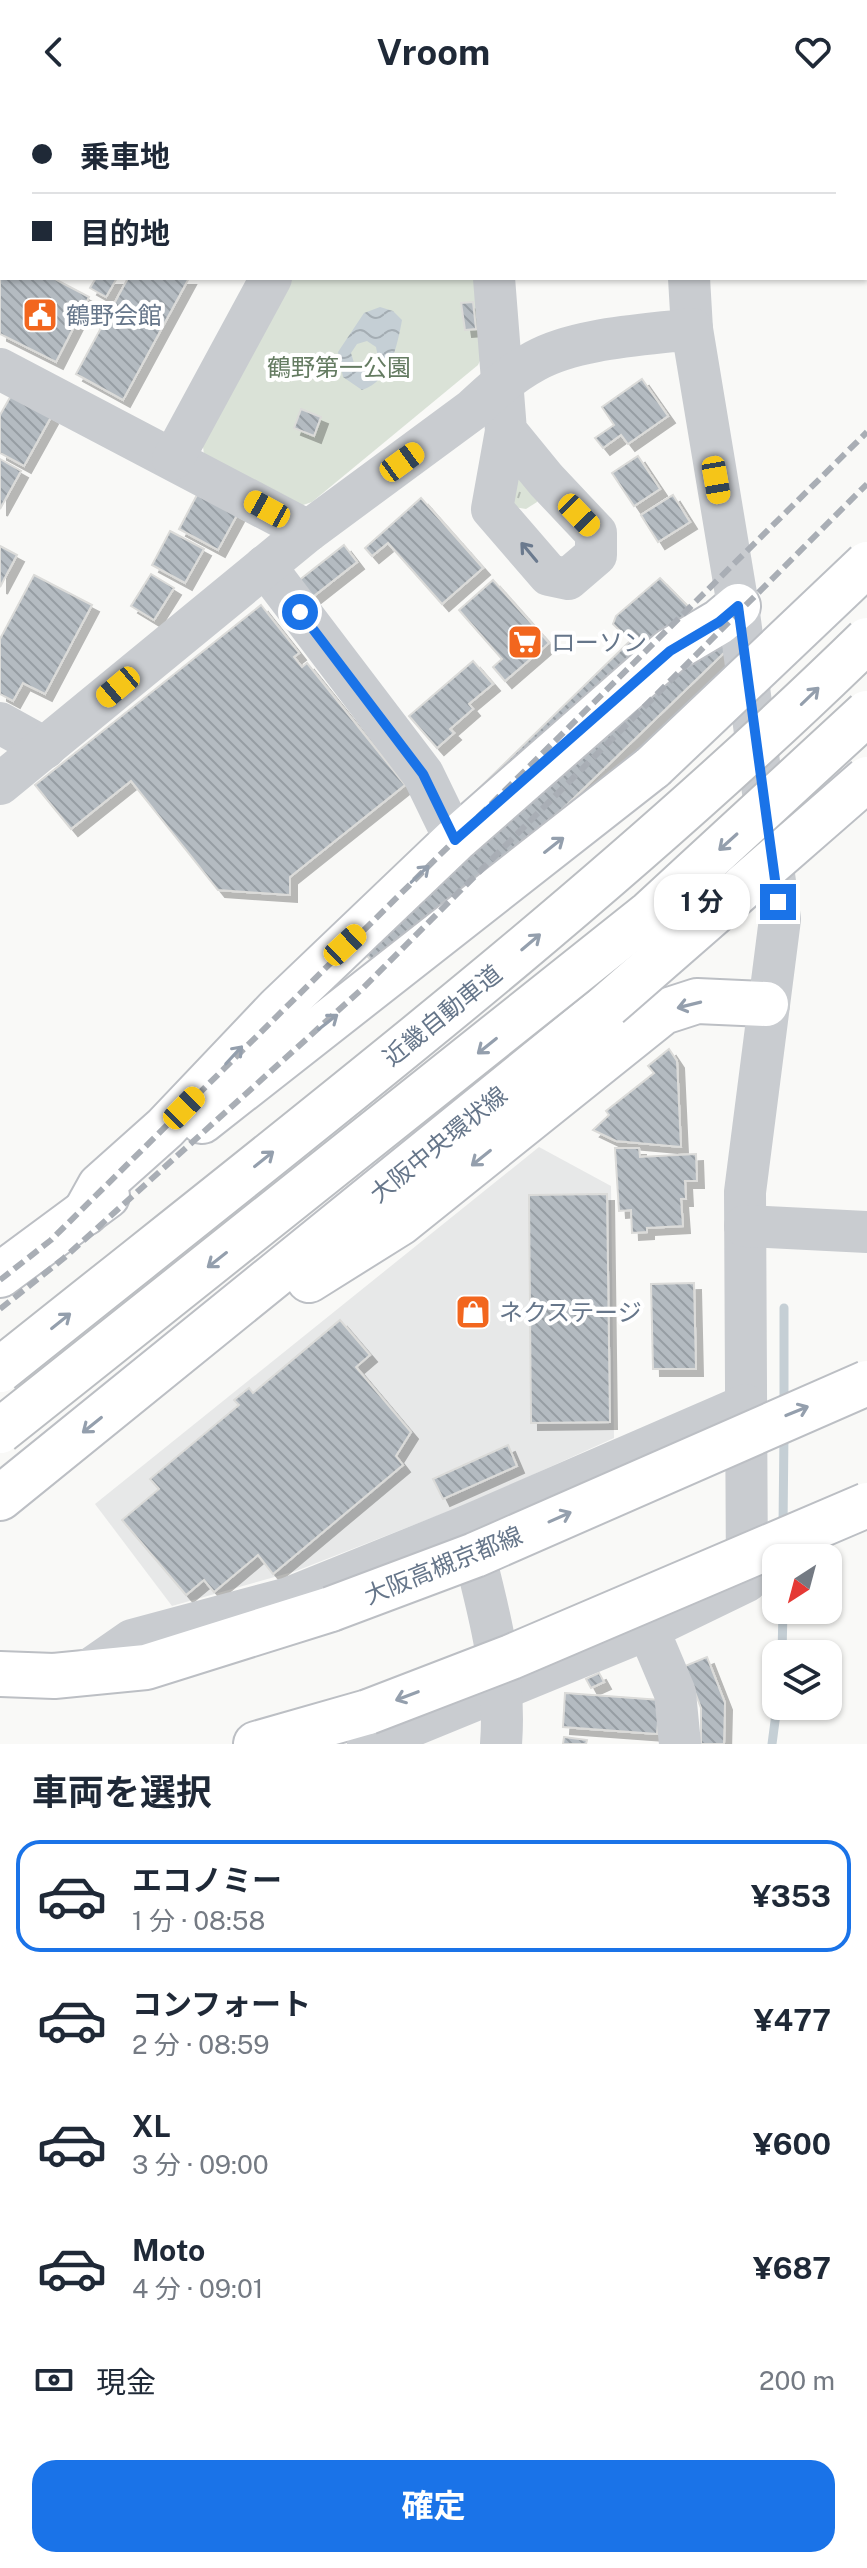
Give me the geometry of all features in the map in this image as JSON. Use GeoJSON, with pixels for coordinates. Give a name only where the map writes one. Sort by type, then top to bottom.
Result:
{"type":"FeatureCollection","features":[{"type":"Feature","properties":{"kind":"main road"},"geometry":{"type":"LineString","coordinates":[[0,1275],[85,1213],[653,767],[867,564]]}},
{"type":"Feature","properties":{"kind":"main road"},"geometry":{"type":"LineString","coordinates":[[85,1213],[100,1186],[165,1128],[279,1008],[455,840],[670,651],[719,622],[738,606]]}},
{"type":"Feature","properties":{"kind":"main road","name":"近畿自動車道"},"geometry":{"type":"LineString","coordinates":[[0,1370],[430,1026],[612,874],[787,718],[867,640]]}},
{"type":"Feature","properties":{"kind":"main road"},"geometry":{"type":"LineString","coordinates":[[0,1431],[650,913],[867,713]]}},
{"type":"Feature","properties":{"kind":"main road","name":"大阪中央環状線"},"geometry":{"type":"LineString","coordinates":[[0,1498],[608,1005],[867,779]]}},
{"type":"Feature","properties":{"kind":"main road"},"geometry":{"type":"LineString","coordinates":[[144,1383],[400,1223],[663,1012],[697,1001],[766,1004]]}},
{"type":"Feature","properties":{"kind":"main road","name":"大阪高槻京都線"},"geometry":{"type":"LineString","coordinates":[[0,1674],[54,1676],[146,1667],[331,1609],[475,1555],[789,1414],[867,1383]]}},
{"type":"Feature","properties":{"kind":"main road"},"geometry":{"type":"LineString","coordinates":[[256,1744],[368,1728],[511,1657],[867,1505]]}},
{"type":"Feature","properties":{"kind":"street"},"geometry":{"type":"LineString","coordinates":[[173,459],[270,280]]}},
{"type":"Feature","properties":{"kind":"street"},"geometry":{"type":"LineString","coordinates":[[494,280],[506,431]]}},
{"type":"Feature","properties":{"kind":"street"},"geometry":{"type":"LineString","coordinates":[[368,1728],[502,1689],[648,1629],[747,1581],[745,1192],[766,1004],[779,945],[778,896],[738,606],[692,329],[689,280]]}},
{"type":"Feature","properties":{"kind":"street"},"geometry":{"type":"LineString","coordinates":[[0,784],[308,531],[472,410],[501,382],[537,359],[560,351],[692,329]]}},
{"type":"Feature","properties":{"kind":"street"},"geometry":{"type":"LineString","coordinates":[[0,369],[308,531]]}},
{"type":"Feature","properties":{"kind":"street"},"geometry":{"type":"LineString","coordinates":[[265,566],[423,774],[455,840]]}},
{"type":"Feature","properties":{"kind":"street"},"geometry":{"type":"LineString","coordinates":[[0,723],[45,748]]}},
{"type":"Feature","properties":{"kind":"street"},"geometry":{"type":"LineString","coordinates":[[745,1226],[855,1232]]}},
{"type":"Feature","properties":{"kind":"street"},"geometry":{"type":"LineString","coordinates":[[86,1672],[132,1640],[289,1598],[467,1526],[746,1405]]}},
{"type":"Feature","properties":{"kind":"street"},"geometry":{"type":"LineString","coordinates":[[467,1526],[498,1649],[502,1689],[501,1744]]}},
{"type":"Feature","properties":{"kind":"street"},"geometry":{"type":"LineString","coordinates":[[648,1629],[675,1693],[680,1744]]}},
{"type":"Feature","properties":{"kind":"shaded area","name":"ネクステージ"},"geometry":{"type":"Polygon","coordinates":[[[539,1147],[611,1186],[614,1438],[475,1501],[296,1571],[172,1606],[95,1504],[539,1147]]]}},
{"type":"Feature","properties":{"kind":"green space","name":"鶴野第一公園"},"geometry":{"type":"Polygon","coordinates":[[[287,280],[479,280],[483,354],[478,365],[312,502],[300,506],[204,455],[202,438],[287,280]]]}},
{"type":"Feature","properties":{"kind":"green space"},"geometry":{"type":"Polygon","coordinates":[[[507,456],[540,491],[537,502],[526,509],[514,507],[507,456]]]}},
{"type":"Feature","properties":{"kind":"water"},"geometry":{"type":"Polygon","coordinates":[[[380,307],[393,311],[402,320],[395,352],[386,371],[372,386],[362,390],[343,377],[338,352],[364,313],[380,307]],[[367,341],[357,344],[351,353],[354,363],[362,368],[373,366],[378,357],[376,347],[367,341]]]}},
{"type":"Feature","properties":{"kind":"building","name":"鶴野会館"},"geometry":{"type":"Polygon","coordinates":[[[0,280],[57,280],[89,297],[56,362],[0,334],[0,280]]]}},
{"type":"Feature","properties":{"kind":"building"},"geometry":{"type":"Polygon","coordinates":[[[95,280],[116,280],[106,297],[90,288],[95,280]]]}},
{"type":"Feature","properties":{"kind":"building"},"geometry":{"type":"Polygon","coordinates":[[[127,280],[188,280],[123,400],[76,374],[127,280]]]}},
{"type":"Feature","properties":{"kind":"building"},"geometry":{"type":"Polygon","coordinates":[[[473,302],[476,329],[465,330],[461,303],[473,302]]]}},
{"type":"Feature","properties":{"kind":"building"},"geometry":{"type":"Polygon","coordinates":[[[642,379],[668,416],[628,444],[621,435],[603,448],[595,438],[614,425],[602,407],[642,379]]]}},
{"type":"Feature","properties":{"kind":"building"},"geometry":{"type":"Polygon","coordinates":[[[12,394],[51,417],[24,466],[0,453],[0,415],[12,394]]]}},
{"type":"Feature","properties":{"kind":"building"},"geometry":{"type":"Polygon","coordinates":[[[301,409],[321,417],[314,436],[294,428],[301,409]]]}},
{"type":"Feature","properties":{"kind":"building"},"geometry":{"type":"Polygon","coordinates":[[[638,456],[660,489],[634,506],[612,473],[638,456]]]}},
{"type":"Feature","properties":{"kind":"building"},"geometry":{"type":"Polygon","coordinates":[[[0,459],[21,471],[0,509],[0,459]]]}},
{"type":"Feature","properties":{"kind":"building"},"geometry":{"type":"Polygon","coordinates":[[[198,493],[237,515],[218,550],[179,529],[198,493]]]}},
{"type":"Feature","properties":{"kind":"building"},"geometry":{"type":"Polygon","coordinates":[[[673,495],[690,522],[658,542],[641,515],[673,495]]]}},
{"type":"Feature","properties":{"kind":"building"},"geometry":{"type":"Polygon","coordinates":[[[421,498],[483,568],[442,604],[388,543],[372,556],[365,548],[421,498]]]}},
{"type":"Feature","properties":{"kind":"building"},"geometry":{"type":"Polygon","coordinates":[[[170,531],[204,549],[185,583],[152,565],[170,531]]]}},
{"type":"Feature","properties":{"kind":"building"},"geometry":{"type":"Polygon","coordinates":[[[344,545],[357,562],[310,599],[297,582],[344,545]]]}},
{"type":"Feature","properties":{"kind":"building"},"geometry":{"type":"Polygon","coordinates":[[[0,546],[17,555],[0,587],[0,546]]]}},
{"type":"Feature","properties":{"kind":"building"},"geometry":{"type":"Polygon","coordinates":[[[151,574],[174,588],[154,620],[131,606],[151,574]]]}},
{"type":"Feature","properties":{"kind":"building"},"geometry":{"type":"Polygon","coordinates":[[[34,575],[92,605],[45,694],[23,683],[13,701],[0,694],[0,639],[34,575]]]}},
{"type":"Feature","properties":{"kind":"building"},"geometry":{"type":"Polygon","coordinates":[[[660,578],[729,648],[490,879],[384,973],[338,926],[630,641],[613,624],[616,616],[660,578]]]}},
{"type":"Feature","properties":{"kind":"building"},"geometry":{"type":"Polygon","coordinates":[[[493,580],[549,643],[505,681],[493,667],[502,659],[459,610],[493,580]]]}},
{"type":"Feature","properties":{"kind":"building"},"geometry":{"type":"Polygon","coordinates":[[[261,605],[299,653],[294,657],[302,667],[307,663],[405,785],[290,877],[290,895],[218,890],[131,781],[71,829],[35,785],[261,605]]]}},
{"type":"Feature","properties":{"kind":"building"},"geometry":{"type":"Polygon","coordinates":[[[473,661],[493,684],[469,704],[473,709],[450,729],[454,733],[437,748],[409,716],[473,661]]]}},
{"type":"Feature","properties":{"kind":"building"},"geometry":{"type":"Polygon","coordinates":[[[669,1049],[677,1061],[681,1147],[616,1141],[593,1130],[609,1115],[606,1111],[654,1073],[648,1066],[669,1049]]]}},
{"type":"Feature","properties":{"kind":"building"},"geometry":{"type":"Polygon","coordinates":[[[615,1148],[639,1148],[640,1157],[696,1154],[697,1181],[685,1181],[686,1199],[681,1199],[683,1226],[647,1228],[647,1232],[632,1233],[631,1210],[619,1211],[615,1148]]]}},
{"type":"Feature","properties":{"kind":"building"},"geometry":{"type":"Polygon","coordinates":[[[607,1194],[610,1422],[531,1423],[529,1195],[607,1194]]]}},
{"type":"Feature","properties":{"kind":"building"},"geometry":{"type":"Polygon","coordinates":[[[694,1283],[696,1369],[653,1369],[651,1284],[694,1283]]]}},
{"type":"Feature","properties":{"kind":"building"},"geometry":{"type":"Polygon","coordinates":[[[340,1320],[370,1355],[356,1367],[411,1432],[396,1456],[403,1465],[273,1574],[258,1555],[214,1592],[204,1580],[186,1595],[122,1520],[159,1489],[150,1479],[239,1405],[234,1400],[249,1388],[253,1393],[340,1320]]]}},
{"type":"Feature","properties":{"kind":"building"},"geometry":{"type":"Polygon","coordinates":[[[508,1445],[517,1466],[443,1499],[433,1479],[508,1445]]]}},
{"type":"Feature","properties":{"kind":"building"},"geometry":{"type":"Polygon","coordinates":[[[707,1657],[725,1703],[724,1744],[701,1744],[701,1708],[685,1666],[707,1657]]]}},
{"type":"Feature","properties":{"kind":"building"},"geometry":{"type":"Polygon","coordinates":[[[599,1673],[604,1682],[591,1688],[586,1679],[599,1673]]]}},
{"type":"Feature","properties":{"kind":"building"},"geometry":{"type":"Polygon","coordinates":[[[565,1693],[660,1700],[657,1734],[563,1727],[565,1693]]]}},
{"type":"Feature","properties":{"kind":"building"},"geometry":{"type":"Polygon","coordinates":[[[564,1737],[587,1740],[586,1744],[563,1744],[564,1737]]]}},
{"type":"Feature","properties":{"kind":"waterway"},"geometry":{"type":"LineString","coordinates":[[784,1308],[784,1407]]}},
{"type":"Feature","properties":{"kind":"waterway"},"geometry":{"type":"LineString","coordinates":[[783,1527],[784,1433]]}},
{"type":"Feature","properties":{"kind":"waterway"},"geometry":{"type":"LineString","coordinates":[[782,1640],[783,1624]]}},
{"type":"Feature","properties":{"kind":"waterway"},"geometry":{"type":"LineString","coordinates":[[772,1744],[775,1720]]}},
{"type":"Feature","properties":{"kind":"railway"},"geometry":{"type":"LineString","coordinates":[[0,1280],[51,1240],[867,432]]}},
{"type":"Feature","properties":{"kind":"railway"},"geometry":{"type":"LineString","coordinates":[[0,1309],[64,1258],[363,988],[867,484]]}},
{"type":"Feature","properties":{"kind":"place","name":"鶴野会館"},"geometry":{"type":"Point","coordinates":[40,315]}},
{"type":"Feature","properties":{"kind":"place","name":"ローソン"},"geometry":{"type":"Point","coordinates":[525,642]}},
{"type":"Feature","properties":{"kind":"place","name":"ネクステージ"},"geometry":{"type":"Point","coordinates":[473,1312]}},
{"type":"Feature","properties":{"kind":"route"},"geometry":{"type":"LineString","coordinates":[[300,612],[423,774],[455,840],[670,651],[719,622],[738,606],[778,902]]}}]}
